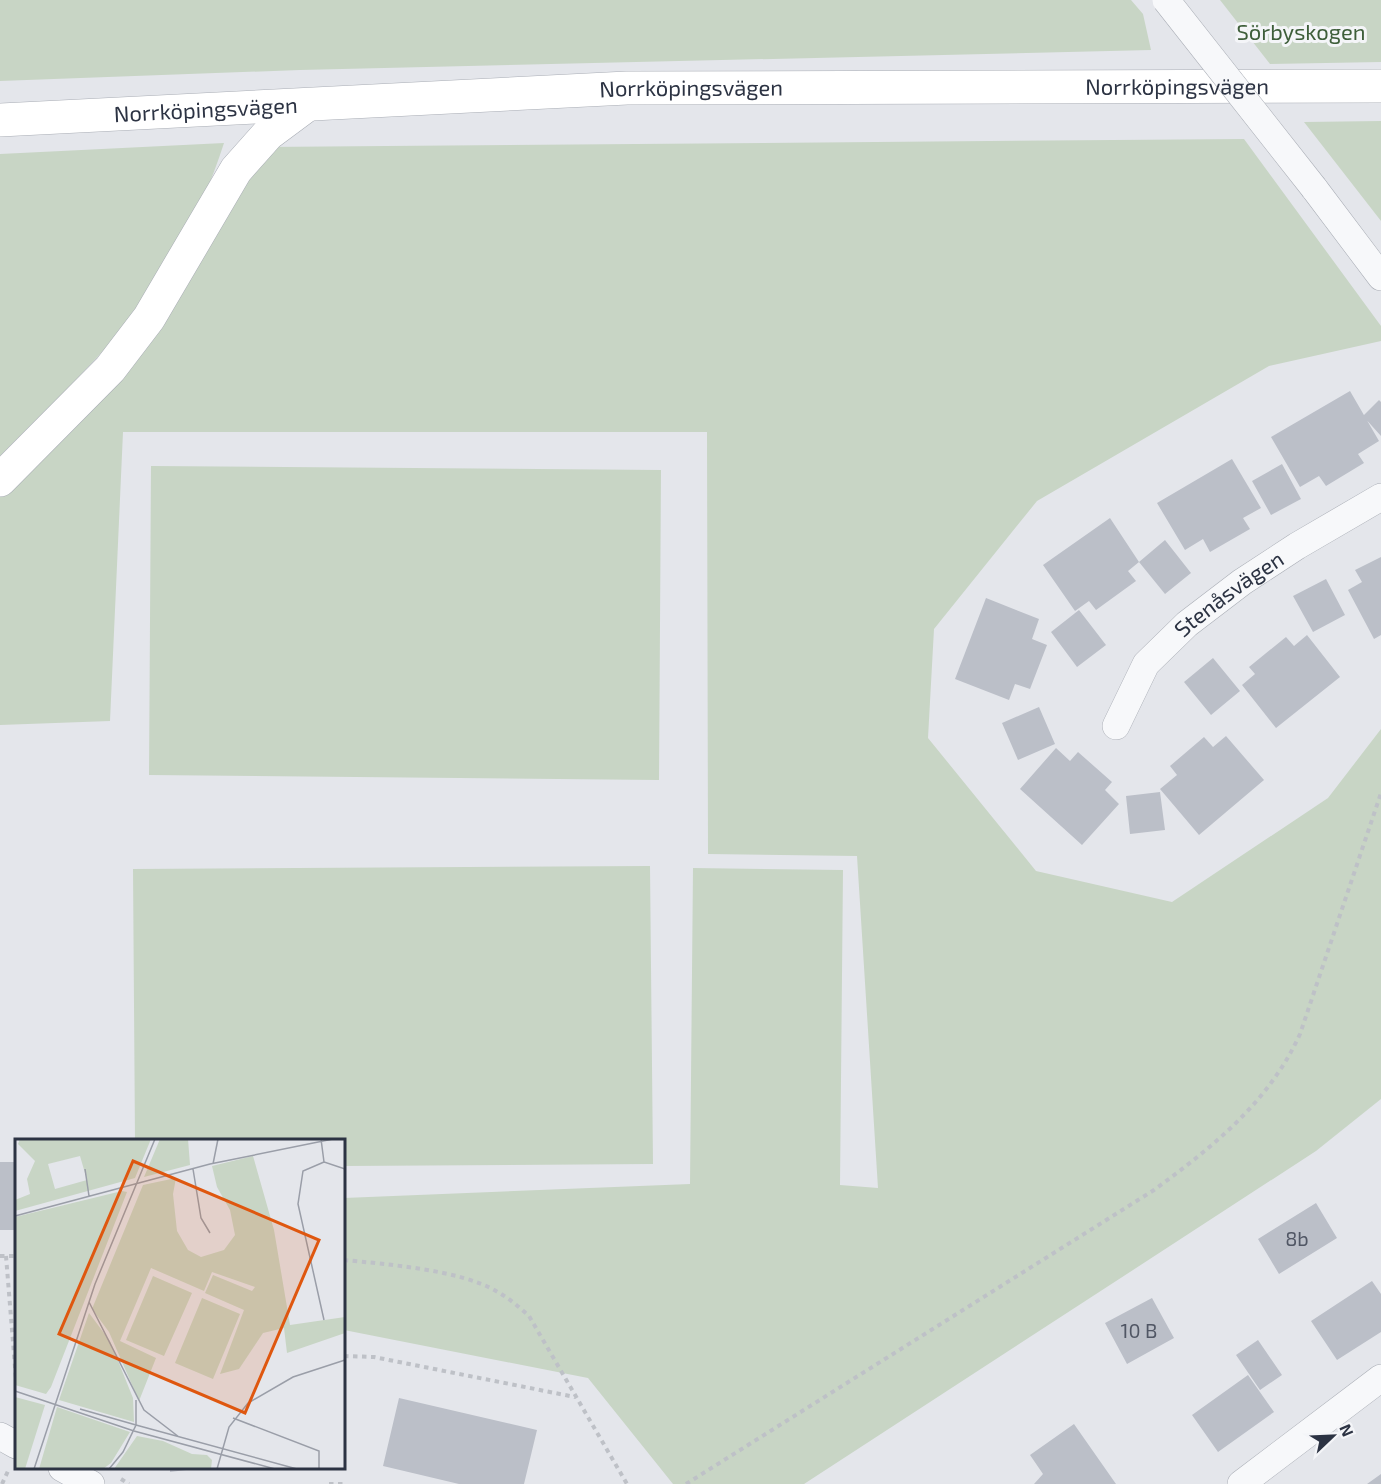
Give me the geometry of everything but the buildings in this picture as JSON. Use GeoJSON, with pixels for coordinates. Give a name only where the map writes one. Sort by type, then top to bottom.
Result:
{"type":"FeatureCollection","features":[{"type":"Feature","properties":{"kind":"main road","name":"Norrköpingsvägen"},"geometry":{"type":"LineString","coordinates":[[0,120],[627,88],[1381,86]]}},
{"type":"Feature","properties":{"kind":"main road"},"geometry":{"type":"LineString","coordinates":[[0,480],[110,369],[149,318],[236,170],[267,134],[307,105]]}},
{"type":"Feature","properties":{"kind":"street"},"geometry":{"type":"LineString","coordinates":[[1166,0],[1381,277]]}},
{"type":"Feature","properties":{"kind":"street","name":"Stenåsvägen"},"geometry":{"type":"LineString","coordinates":[[1116,726],[1146,664],[1187,624],[1242,582],[1297,546],[1381,497]]}},
{"type":"Feature","properties":{"kind":"street"},"geometry":{"type":"LineString","coordinates":[[1241,1484],[1381,1378]]}},
{"type":"Feature","properties":{"kind":"street"},"geometry":{"type":"LineString","coordinates":[[0,1436],[15,1444]]}},
{"type":"Feature","properties":{"kind":"street"},"geometry":{"type":"LineString","coordinates":[[65,1469],[91,1484]]}},
{"type":"Feature","properties":{"kind":"path"},"geometry":{"type":"LineString","coordinates":[[686,1484],[1154,1190],[1193,1162],[1248,1113],[1287,1062],[1300,1034],[1381,793]]}},
{"type":"Feature","properties":{"kind":"path"},"geometry":{"type":"LineString","coordinates":[[0,1256],[15,1256]]}},
{"type":"Feature","properties":{"kind":"path"},"geometry":{"type":"LineString","coordinates":[[6,1256],[15,1367]]}},
{"type":"Feature","properties":{"kind":"path"},"geometry":{"type":"LineString","coordinates":[[345,1260],[398,1265],[468,1280],[494,1289],[529,1317],[626,1483],[620,1484]]}},
{"type":"Feature","properties":{"kind":"path"},"geometry":{"type":"LineString","coordinates":[[345,1356],[374,1356],[576,1397]]}},
{"type":"Feature","properties":{"kind":"path"},"geometry":{"type":"LineString","coordinates":[[329,1484],[345,1484]]}},
{"type":"Feature","properties":{"kind":"green space"},"geometry":{"type":"Polygon","coordinates":[[[0,0],[1131,0],[1143,14],[1151,50],[300,70],[0,81],[0,0]]]}},
{"type":"Feature","properties":{"kind":"green space","name":"Sörbyskogen"},"geometry":{"type":"Polygon","coordinates":[[[1220,0],[1381,0],[1381,62],[1270,64],[1220,0]]]}},
{"type":"Feature","properties":{"kind":"green space"},"geometry":{"type":"Polygon","coordinates":[[[1381,121],[1381,221],[1304,122],[1381,121]]]}},
{"type":"Feature","properties":{"kind":"green space"},"geometry":{"type":"Polygon","coordinates":[[[1244,139],[1381,326],[1381,341],[1269,366],[1037,501],[934,629],[928,738],[1036,871],[1172,902],[1328,798],[1381,729],[1381,1099],[1316,1151],[804,1484],[673,1484],[588,1378],[345,1330],[345,1198],[690,1184],[693,868],[843,870],[840,1185],[878,1188],[857,856],[708,854],[707,432],[123,432],[110,721],[0,725],[0,486],[173,307],[242,191],[264,147],[1244,139]]]}},
{"type":"Feature","properties":{"kind":"green space"},"geometry":{"type":"Polygon","coordinates":[[[224,143],[207,190],[186,236],[146,301],[99,355],[0,456],[0,154],[224,143]]]}},
{"type":"Feature","properties":{"kind":"green space"},"geometry":{"type":"Polygon","coordinates":[[[151,466],[661,470],[659,780],[149,775],[151,466]]]}},
{"type":"Feature","properties":{"kind":"green space"},"geometry":{"type":"Polygon","coordinates":[[[650,866],[653,1164],[345,1166],[345,1139],[135,1139],[133,869],[650,866]]]}}]}
